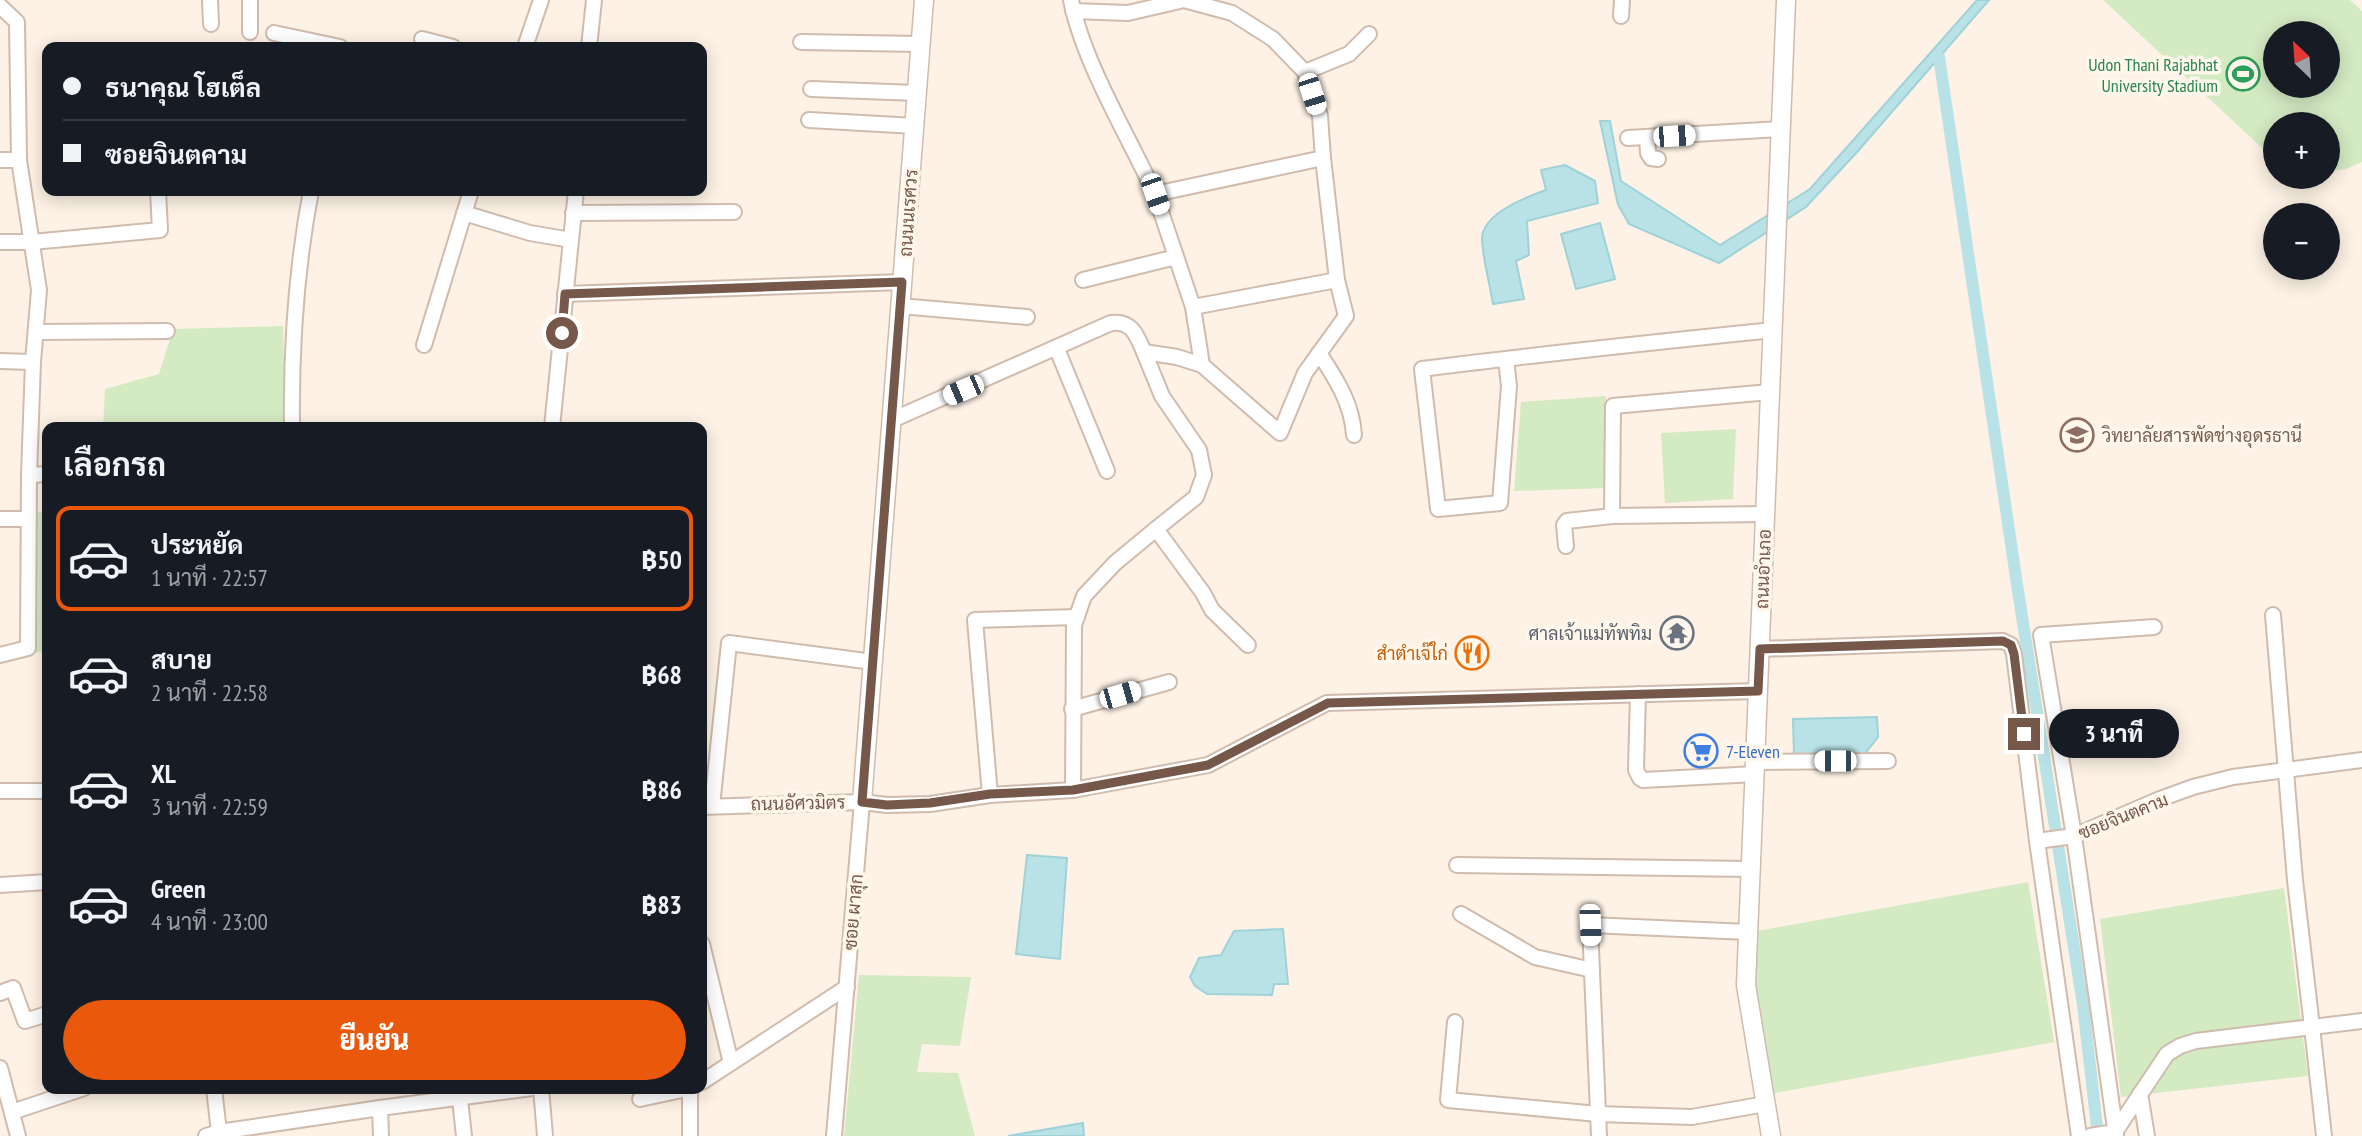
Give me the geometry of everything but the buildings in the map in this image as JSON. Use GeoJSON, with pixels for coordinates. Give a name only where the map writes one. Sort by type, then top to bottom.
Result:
{"type":"FeatureCollection","features":[{"type":"Feature","properties":{"kind":"street"},"geometry":{"type":"LineString","coordinates":[[210,0],[211,24]]}},
{"type":"Feature","properties":{"kind":"street"},"geometry":{"type":"LineString","coordinates":[[250,0],[250,32]]}},
{"type":"Feature","properties":{"kind":"street"},"geometry":{"type":"LineString","coordinates":[[527,42],[541,0]]}},
{"type":"Feature","properties":{"kind":"street"},"geometry":{"type":"LineString","coordinates":[[590,42],[594,0]]}},
{"type":"Feature","properties":{"kind":"street","name":"ถนนนเรศวร"},"geometry":{"type":"LineString","coordinates":[[862,802],[924,0]]}},
{"type":"Feature","properties":{"kind":"street"},"geometry":{"type":"LineString","coordinates":[[1144,352],[1177,357],[1202,365],[1280,433],[1305,373],[1346,316],[1337,281],[1320,116],[1305,72],[1273,39],[1232,13],[1184,0],[1128,13],[1072,6],[1096,72],[1155,194],[1193,307],[1202,365]]}},
{"type":"Feature","properties":{"kind":"street"},"geometry":{"type":"LineString","coordinates":[[1621,16],[1622,0]]}},
{"type":"Feature","properties":{"kind":"street","name":"ถนนอำเภอ"},"geometry":{"type":"LineString","coordinates":[[1771,1136],[1746,985],[1786,0]]}},
{"type":"Feature","properties":{"kind":"street"},"geometry":{"type":"LineString","coordinates":[[0,6],[17,22],[19,160],[39,290],[33,362],[29,475],[28,648],[0,655]]}},
{"type":"Feature","properties":{"kind":"street"},"geometry":{"type":"LineString","coordinates":[[274,33],[316,42]]}},
{"type":"Feature","properties":{"kind":"street"},"geometry":{"type":"LineString","coordinates":[[1305,72],[1349,54],[1369,34]]}},
{"type":"Feature","properties":{"kind":"street"},"geometry":{"type":"LineString","coordinates":[[422,39],[434,42]]}},
{"type":"Feature","properties":{"kind":"street"},"geometry":{"type":"LineString","coordinates":[[801,42],[921,44]]}},
{"type":"Feature","properties":{"kind":"street"},"geometry":{"type":"LineString","coordinates":[[811,89],[917,93]]}},
{"type":"Feature","properties":{"kind":"street"},"geometry":{"type":"LineString","coordinates":[[809,120],[915,127]]}},
{"type":"Feature","properties":{"kind":"street"},"geometry":{"type":"LineString","coordinates":[[1628,138],[1781,129]]}},
{"type":"Feature","properties":{"kind":"street"},"geometry":{"type":"LineString","coordinates":[[1647,137],[1648,153],[1651,158],[1658,159]]}},
{"type":"Feature","properties":{"kind":"street"},"geometry":{"type":"LineString","coordinates":[[1155,194],[1324,158]]}},
{"type":"Feature","properties":{"kind":"street"},"geometry":{"type":"LineString","coordinates":[[0,160],[19,160]]}},
{"type":"Feature","properties":{"kind":"street"},"geometry":{"type":"LineString","coordinates":[[0,242],[32,242],[160,229],[158,196]]}},
{"type":"Feature","properties":{"kind":"street"},"geometry":{"type":"LineString","coordinates":[[292,422],[292,342],[300,248],[310,196]]}},
{"type":"Feature","properties":{"kind":"street"},"geometry":{"type":"LineString","coordinates":[[424,345],[469,196]]}},
{"type":"Feature","properties":{"kind":"street"},"geometry":{"type":"LineString","coordinates":[[552,422],[575,196]]}},
{"type":"Feature","properties":{"kind":"street"},"geometry":{"type":"LineString","coordinates":[[573,214],[734,212]]}},
{"type":"Feature","properties":{"kind":"street"},"geometry":{"type":"LineString","coordinates":[[464,213],[530,233],[571,240]]}},
{"type":"Feature","properties":{"kind":"street"},"geometry":{"type":"LineString","coordinates":[[1083,280],[1176,257]]}},
{"type":"Feature","properties":{"kind":"street"},"geometry":{"type":"LineString","coordinates":[[1193,307],[1337,281]]}},
{"type":"Feature","properties":{"kind":"street"},"geometry":{"type":"LineString","coordinates":[[565,294],[902,282]]}},
{"type":"Feature","properties":{"kind":"street"},"geometry":{"type":"LineString","coordinates":[[901,306],[1027,317]]}},
{"type":"Feature","properties":{"kind":"street"},"geometry":{"type":"LineString","coordinates":[[892,420],[1111,323],[1120,322],[1132,328],[1162,396],[1199,450],[1204,475],[1196,496],[1115,563],[1084,596],[1074,625],[1073,790]]}},
{"type":"Feature","properties":{"kind":"street"},"geometry":{"type":"LineString","coordinates":[[1506,359],[1509,386],[1500,503],[1438,509],[1422,369],[1506,359],[1773,330]]}},
{"type":"Feature","properties":{"kind":"street"},"geometry":{"type":"LineString","coordinates":[[37,332],[167,331]]}},
{"type":"Feature","properties":{"kind":"street"},"geometry":{"type":"LineString","coordinates":[[1057,349],[1107,471]]}},
{"type":"Feature","properties":{"kind":"street"},"geometry":{"type":"LineString","coordinates":[[1319,353],[1347,401],[1354,435]]}},
{"type":"Feature","properties":{"kind":"street"},"geometry":{"type":"LineString","coordinates":[[0,361],[33,362]]}},
{"type":"Feature","properties":{"kind":"street"},"geometry":{"type":"LineString","coordinates":[[1612,516],[1613,406],[1770,392]]}},
{"type":"Feature","properties":{"kind":"street"},"geometry":{"type":"LineString","coordinates":[[29,475],[42,474]]}},
{"type":"Feature","properties":{"kind":"street"},"geometry":{"type":"LineString","coordinates":[[1566,546],[1564,525],[1567,521],[1612,516],[1765,514]]}},
{"type":"Feature","properties":{"kind":"street"},"geometry":{"type":"LineString","coordinates":[[0,519],[28,519]]}},
{"type":"Feature","properties":{"kind":"street"},"geometry":{"type":"LineString","coordinates":[[1156,529],[1212,610],[1248,645]]}},
{"type":"Feature","properties":{"kind":"street"},"geometry":{"type":"LineString","coordinates":[[2273,615],[2285,770],[2324,1136]]}},
{"type":"Feature","properties":{"kind":"street"},"geometry":{"type":"LineString","coordinates":[[990,794],[975,620],[1077,617]]}},
{"type":"Feature","properties":{"kind":"street"},"geometry":{"type":"LineString","coordinates":[[2115,1134],[2041,635],[2154,628]]}},
{"type":"Feature","properties":{"kind":"street"},"geometry":{"type":"LineString","coordinates":[[1760,649],[2003,641],[2011,645],[2043,841],[2079,1136]]}},
{"type":"Feature","properties":{"kind":"street"},"geometry":{"type":"LineString","coordinates":[[707,807],[729,643],[873,662]]}},
{"type":"Feature","properties":{"kind":"street"},"geometry":{"type":"LineString","coordinates":[[1072,709],[1168,682]]}},
{"type":"Feature","properties":{"kind":"street","name":"ถนนอัศวมิตร"},"geometry":{"type":"LineString","coordinates":[[707,807],[862,802],[887,805],[930,803],[990,794],[1073,790],[1208,765],[1328,703],[1758,691]]}},
{"type":"Feature","properties":{"kind":"street"},"geometry":{"type":"LineString","coordinates":[[1638,694],[1636,770],[1643,779],[1755,768],[1888,761]]}},
{"type":"Feature","properties":{"kind":"street","name":"ซอยจินตคาม"},"geometry":{"type":"LineString","coordinates":[[2043,841],[2071,837],[2193,788],[2233,777],[2362,760]]}},
{"type":"Feature","properties":{"kind":"street"},"geometry":{"type":"LineString","coordinates":[[0,791],[42,791]]}},
{"type":"Feature","properties":{"kind":"street","name":"ซอย ผาสุก"},"geometry":{"type":"LineString","coordinates":[[834,1136],[862,802]]}},
{"type":"Feature","properties":{"kind":"street"},"geometry":{"type":"LineString","coordinates":[[1457,865],[1751,869]]}},
{"type":"Feature","properties":{"kind":"street"},"geometry":{"type":"LineString","coordinates":[[0,886],[42,882]]}},
{"type":"Feature","properties":{"kind":"street"},"geometry":{"type":"LineString","coordinates":[[1461,914],[1535,957],[1592,970]]}},
{"type":"Feature","properties":{"kind":"street"},"geometry":{"type":"LineString","coordinates":[[1600,1136],[1590,925],[1748,932]]}},
{"type":"Feature","properties":{"kind":"street"},"geometry":{"type":"LineString","coordinates":[[707,965],[731,1063]]}},
{"type":"Feature","properties":{"kind":"street"},"geometry":{"type":"LineString","coordinates":[[707,1079],[847,986]]}},
{"type":"Feature","properties":{"kind":"street"},"geometry":{"type":"LineString","coordinates":[[0,993],[13,988],[25,1021],[42,1016]]}},
{"type":"Feature","properties":{"kind":"street"},"geometry":{"type":"LineString","coordinates":[[1455,1021],[1448,1100],[1598,1114],[1692,1117],[1765,1104]]}},
{"type":"Feature","properties":{"kind":"street"},"geometry":{"type":"LineString","coordinates":[[2115,1134],[2166,1054],[2180,1046],[2196,1041],[2362,1021]]}},
{"type":"Feature","properties":{"kind":"street"},"geometry":{"type":"LineString","coordinates":[[0,1068],[18,1136]]}},
{"type":"Feature","properties":{"kind":"street"},"geometry":{"type":"LineString","coordinates":[[12,1112],[66,1094]]}},
{"type":"Feature","properties":{"kind":"street"},"geometry":{"type":"LineString","coordinates":[[214,1094],[212,1134],[455,1094]]}},
{"type":"Feature","properties":{"kind":"street"},"geometry":{"type":"LineString","coordinates":[[460,1094],[464,1136]]}},
{"type":"Feature","properties":{"kind":"street"},"geometry":{"type":"LineString","coordinates":[[542,1094],[545,1136]]}},
{"type":"Feature","properties":{"kind":"street"},"geometry":{"type":"LineString","coordinates":[[640,1098],[663,1094]]}},
{"type":"Feature","properties":{"kind":"street"},"geometry":{"type":"LineString","coordinates":[[690,1136],[691,1094]]}},
{"type":"Feature","properties":{"kind":"street"},"geometry":{"type":"LineString","coordinates":[[2140,1094],[2147,1136]]}},
{"type":"Feature","properties":{"kind":"street"},"geometry":{"type":"LineString","coordinates":[[380,1108],[381,1136]]}},
{"type":"Feature","properties":{"kind":"street"},"geometry":{"type":"LineString","coordinates":[[2090,1136],[2115,1134]]}},
{"type":"Feature","properties":{"kind":"green space","name":"Udon Thani Rajabhat University Stadium"},"geometry":{"type":"Polygon","coordinates":[[[2103,0],[2350,0],[2362,11],[2362,162],[2340,170],[2340,112],[2263,112],[2263,149],[2103,0]]]}},
{"type":"Feature","properties":{"kind":"green space"},"geometry":{"type":"Polygon","coordinates":[[[283,326],[286,422],[103,422],[105,389],[159,374],[173,329],[283,326]]]}},
{"type":"Feature","properties":{"kind":"green space"},"geometry":{"type":"Polygon","coordinates":[[[1606,396],[1606,488],[1514,491],[1521,402],[1606,396]]]}},
{"type":"Feature","properties":{"kind":"green space"},"geometry":{"type":"Polygon","coordinates":[[[1736,429],[1733,499],[1665,503],[1661,433],[1736,429]]]}},
{"type":"Feature","properties":{"kind":"green space"},"geometry":{"type":"Polygon","coordinates":[[[31,511],[42,512],[42,651],[30,654],[31,511]]]}},
{"type":"Feature","properties":{"kind":"green space"},"geometry":{"type":"Polygon","coordinates":[[[2028,882],[2054,1042],[1770,1094],[1752,982],[1757,931],[2028,882]]]}},
{"type":"Feature","properties":{"kind":"green space"},"geometry":{"type":"Polygon","coordinates":[[[2284,888],[2308,1076],[2121,1097],[2100,919],[2284,888]]]}},
{"type":"Feature","properties":{"kind":"green space"},"geometry":{"type":"Polygon","coordinates":[[[859,975],[971,977],[960,1046],[922,1044],[917,1072],[958,1073],[975,1136],[844,1136],[859,975]]]}},
{"type":"Feature","properties":{"kind":"water"},"geometry":{"type":"Polygon","coordinates":[[[1977,0],[1989,0],[1806,207],[1719,263],[1629,224],[1618,205],[1600,121],[1610,121],[1621,181],[1720,245],[1810,189],[1977,0]]]}},
{"type":"Feature","properties":{"kind":"water"},"geometry":{"type":"Polygon","coordinates":[[[1565,165],[1595,181],[1598,203],[1527,221],[1529,255],[1516,261],[1524,299],[1493,304],[1482,245],[1484,229],[1507,207],[1546,190],[1541,170],[1565,165]]]}},
{"type":"Feature","properties":{"kind":"water"},"geometry":{"type":"Polygon","coordinates":[[[1600,223],[1615,279],[1576,289],[1561,234],[1600,223]]]}},
{"type":"Feature","properties":{"kind":"water"},"geometry":{"type":"Polygon","coordinates":[[[1877,717],[1878,737],[1864,755],[1794,757],[1793,719],[1877,717]]]}},
{"type":"Feature","properties":{"kind":"water"},"geometry":{"type":"Polygon","coordinates":[[[1027,855],[1067,858],[1060,959],[1016,954],[1027,855]]]}},
{"type":"Feature","properties":{"kind":"water"},"geometry":{"type":"Polygon","coordinates":[[[1283,929],[1288,984],[1274,984],[1272,995],[1207,994],[1195,986],[1190,977],[1199,958],[1221,955],[1234,931],[1283,929]]]}},
{"type":"Feature","properties":{"kind":"water"},"geometry":{"type":"Polygon","coordinates":[[[1083,1123],[1084,1136],[1008,1136],[1083,1123]]]}},
{"type":"Feature","properties":{"kind":"waterway"},"geometry":{"type":"LineString","coordinates":[[1939,57],[2083,1005],[2098,1136]]}},
{"type":"Feature","properties":{"kind":"place","name":"Udon Thani Rajabhat University Stadium"},"geometry":{"type":"Point","coordinates":[2243,74]}},
{"type":"Feature","properties":{"kind":"place","name":"วิทยาลัยสารพัดช่างอุดรธานี"},"geometry":{"type":"Point","coordinates":[2077,435]}},
{"type":"Feature","properties":{"kind":"place","name":"ศาลเจ้าแม่ทัพทิม"},"geometry":{"type":"Point","coordinates":[1677,633]}},
{"type":"Feature","properties":{"kind":"place","name":"สำตำเจ๊ใก่"},"geometry":{"type":"Point","coordinates":[1472,653]}},
{"type":"Feature","properties":{"kind":"place","name":"7-Eleven"},"geometry":{"type":"Point","coordinates":[1701,751]}},
{"type":"Feature","properties":{"kind":"route"},"geometry":{"type":"LineString","coordinates":[[562,333],[565,294],[902,282],[862,802],[887,805],[930,803],[990,794],[1073,790],[1208,765],[1328,703],[1758,691],[1760,649],[2003,641],[2011,645],[2014,654],[2024,734]]}}]}
